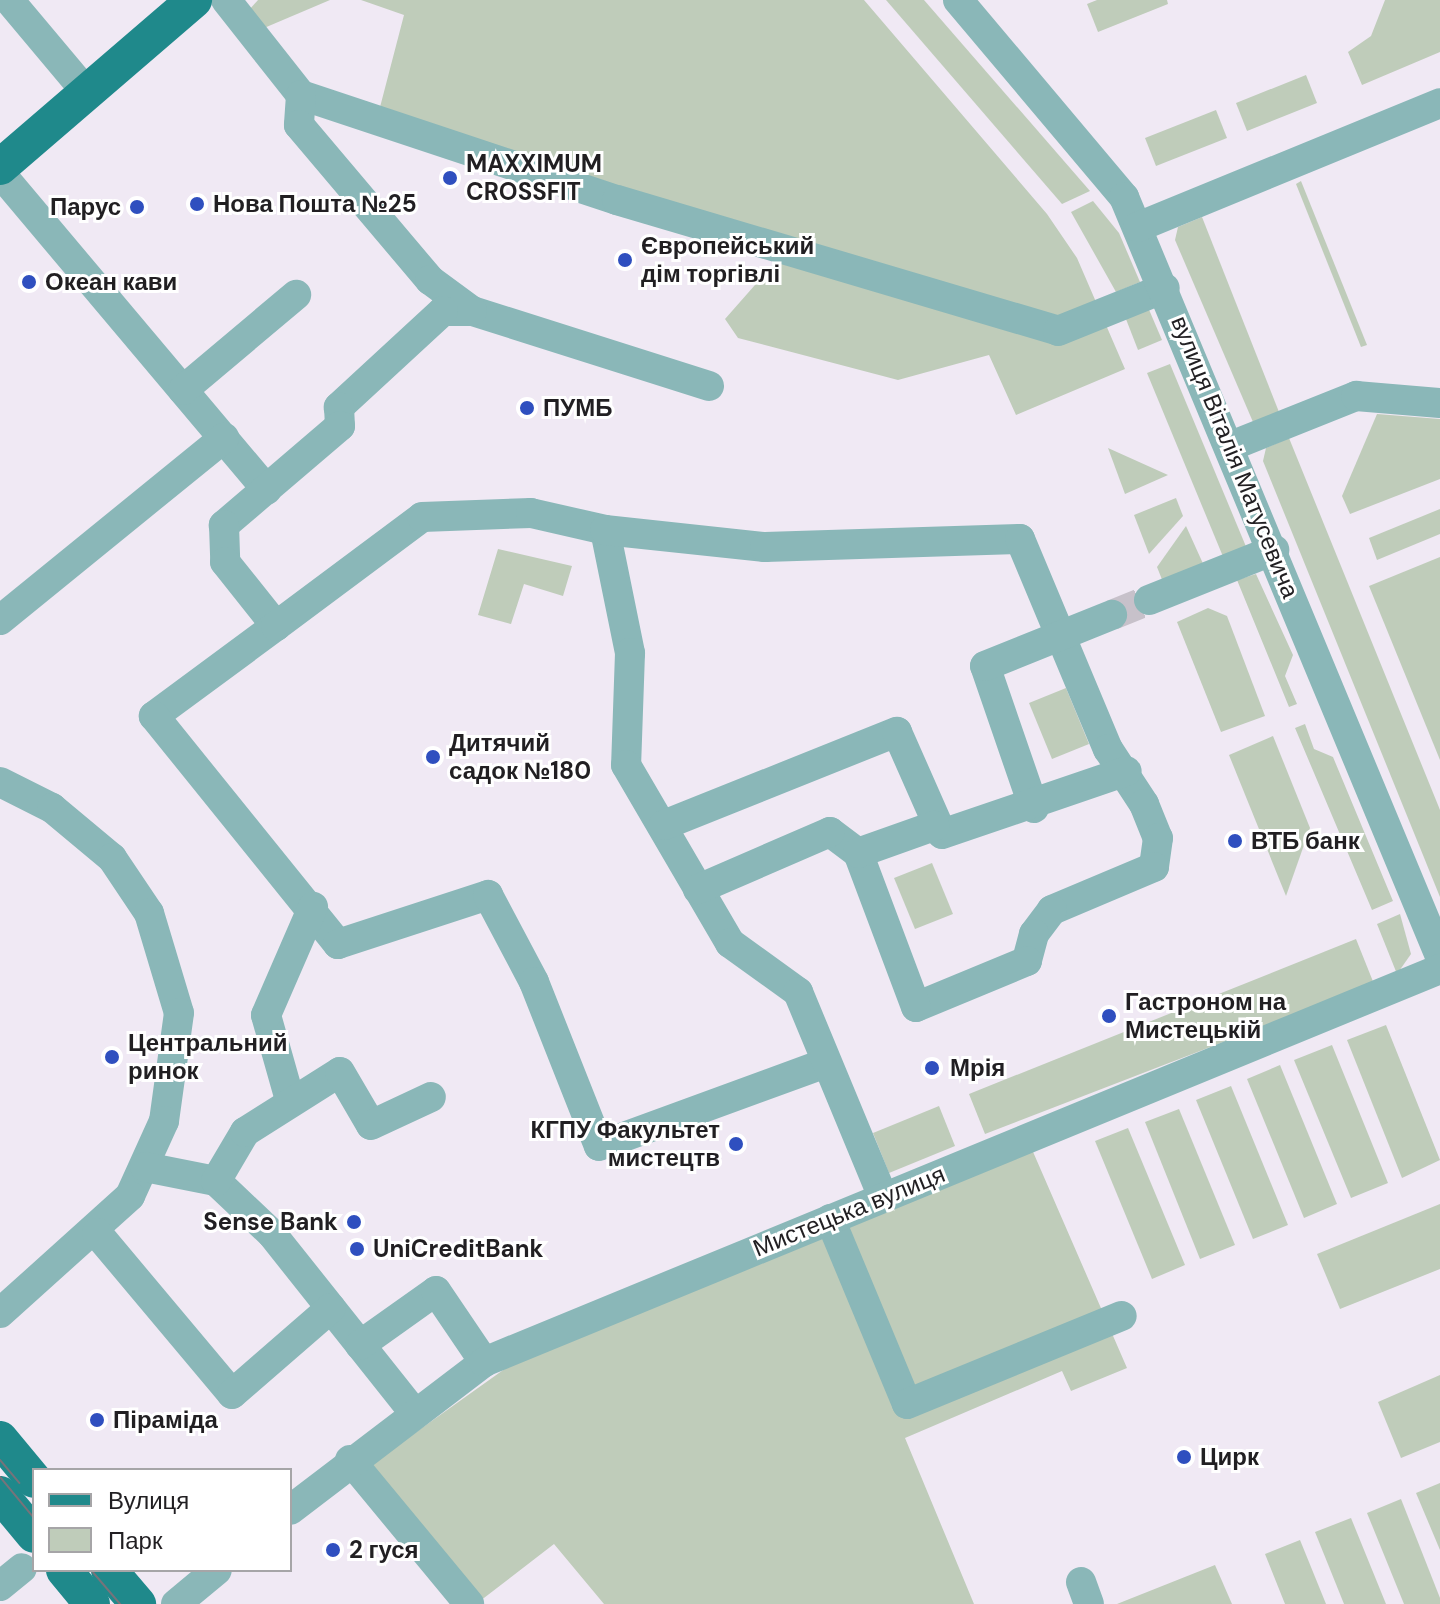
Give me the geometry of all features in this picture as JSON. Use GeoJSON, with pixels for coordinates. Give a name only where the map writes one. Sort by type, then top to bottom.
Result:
{"type":"FeatureCollection","features":[{"type":"Feature","properties":{"kind":"main road"},"geometry":{"type":"LineString","coordinates":[[0,170],[194,0]]}},
{"type":"Feature","properties":{"kind":"main road"},"geometry":{"type":"LineString","coordinates":[[0,1439],[32,1478]]}},
{"type":"Feature","properties":{"kind":"main road"},"geometry":{"type":"LineString","coordinates":[[0,1494],[19,1563]]}},
{"type":"Feature","properties":{"kind":"main road"},"geometry":{"type":"LineString","coordinates":[[66,1572],[92,1604]]}},
{"type":"Feature","properties":{"kind":"main road"},"geometry":{"type":"LineString","coordinates":[[111,1572],[138,1604]]}},
{"type":"Feature","properties":{"kind":"street"},"geometry":{"type":"LineString","coordinates":[[9,0],[87,93]]}},
{"type":"Feature","properties":{"kind":"street"},"geometry":{"type":"LineString","coordinates":[[226,0],[301,95],[544,178],[1058,331],[1165,288]]}},
{"type":"Feature","properties":{"kind":"street","name":"вулиця Віталія Матусевича"},"geometry":{"type":"LineString","coordinates":[[958,0],[1106,170],[1138,227],[1440,956]]}},
{"type":"Feature","properties":{"kind":"street"},"geometry":{"type":"LineString","coordinates":[[301,95],[299,125],[430,280],[472,311]]}},
{"type":"Feature","properties":{"kind":"street"},"geometry":{"type":"LineString","coordinates":[[1138,227],[1440,103]]}},
{"type":"Feature","properties":{"kind":"street"},"geometry":{"type":"LineString","coordinates":[[0,170],[267,490]]}},
{"type":"Feature","properties":{"kind":"street"},"geometry":{"type":"LineString","coordinates":[[183,390],[296,295]]}},
{"type":"Feature","properties":{"kind":"street"},"geometry":{"type":"LineString","coordinates":[[276,626],[225,562],[224,525],[340,426],[339,407],[416,330],[443,311],[472,311],[709,386]]}},
{"type":"Feature","properties":{"kind":"street"},"geometry":{"type":"LineString","coordinates":[[1231,446],[1356,396],[1440,403]]}},
{"type":"Feature","properties":{"kind":"street"},"geometry":{"type":"LineString","coordinates":[[0,620],[224,438]]}},
{"type":"Feature","properties":{"kind":"street"},"geometry":{"type":"LineString","coordinates":[[698,889],[830,832],[858,853],[916,1007],[1027,961],[1034,934],[1052,910],[1154,867],[1158,838],[1127,771],[1108,749],[1014,535],[765,547],[605,530],[531,513],[422,517],[154,716],[313,907],[338,944],[488,895],[534,982],[599,1146],[826,1063]]}},
{"type":"Feature","properties":{"kind":"street"},"geometry":{"type":"LineString","coordinates":[[605,530],[630,653],[626,765],[664,825],[730,943],[798,992],[883,1197]]}},
{"type":"Feature","properties":{"kind":"street"},"geometry":{"type":"LineString","coordinates":[[1149,600],[1274,550]]}},
{"type":"Feature","properties":{"kind":"street"},"geometry":{"type":"LineString","coordinates":[[1034,808],[985,666],[1112,615]]}},
{"type":"Feature","properties":{"kind":"street"},"geometry":{"type":"LineString","coordinates":[[664,825],[897,732],[934,826],[942,834],[1034,808],[1127,771]]}},
{"type":"Feature","properties":{"kind":"street"},"geometry":{"type":"LineString","coordinates":[[0,782],[52,808],[112,858],[166,954],[179,1013],[175,1062],[164,1121],[145,1167],[97,1233],[0,1313]]}},
{"type":"Feature","properties":{"kind":"street"},"geometry":{"type":"LineString","coordinates":[[858,853],[934,826]]}},
{"type":"Feature","properties":{"kind":"street"},"geometry":{"type":"LineString","coordinates":[[290,1100],[266,1015],[313,907]]}},
{"type":"Feature","properties":{"kind":"street","name":"Мистецька вулиця"},"geometry":{"type":"LineString","coordinates":[[292,1508],[412,1410],[484,1362],[1440,969]]}},
{"type":"Feature","properties":{"kind":"street"},"geometry":{"type":"LineString","coordinates":[[216,1181],[245,1132],[290,1100],[340,1072],[371,1125],[431,1097]]}},
{"type":"Feature","properties":{"kind":"street"},"geometry":{"type":"LineString","coordinates":[[145,1167],[216,1181],[272,1234],[412,1410]]}},
{"type":"Feature","properties":{"kind":"street"},"geometry":{"type":"LineString","coordinates":[[830,1219],[907,1404],[1122,1316]]}},
{"type":"Feature","properties":{"kind":"street"},"geometry":{"type":"LineString","coordinates":[[97,1233],[232,1394],[331,1308]]}},
{"type":"Feature","properties":{"kind":"street"},"geometry":{"type":"LineString","coordinates":[[360,1345],[436,1291],[484,1362]]}},
{"type":"Feature","properties":{"kind":"street"},"geometry":{"type":"LineString","coordinates":[[350,1460],[469,1604]]}},
{"type":"Feature","properties":{"kind":"street"},"geometry":{"type":"LineString","coordinates":[[176,1604],[215,1572]]}},
{"type":"Feature","properties":{"kind":"green space"},"geometry":{"type":"Polygon","coordinates":[[[258,0],[330,0],[257,31],[248,11],[258,0]]]}},
{"type":"Feature","properties":{"kind":"green space"},"geometry":{"type":"Polygon","coordinates":[[[361,0],[864,0],[1047,214],[1077,258],[1125,369],[1016,415],[989,355],[898,380],[738,338],[725,319],[793,242],[379,111],[404,15],[361,0]]]}},
{"type":"Feature","properties":{"kind":"green space"},"geometry":{"type":"Polygon","coordinates":[[[886,0],[924,0],[1090,191],[1062,204],[886,0]]]}},
{"type":"Feature","properties":{"kind":"green space"},"geometry":{"type":"Polygon","coordinates":[[[1097,0],[1167,0],[1168,4],[1098,32],[1087,4],[1097,0]]]}},
{"type":"Feature","properties":{"kind":"green space"},"geometry":{"type":"Polygon","coordinates":[[[1385,0],[1440,0],[1440,52],[1362,85],[1348,52],[1371,36],[1385,0]]]}},
{"type":"Feature","properties":{"kind":"green space"},"geometry":{"type":"Polygon","coordinates":[[[1306,75],[1317,103],[1247,131],[1236,103],[1306,75]]]}},
{"type":"Feature","properties":{"kind":"green space"},"geometry":{"type":"Polygon","coordinates":[[[1216,110],[1227,138],[1156,166],[1145,138],[1216,110]]]}},
{"type":"Feature","properties":{"kind":"green space"},"geometry":{"type":"Polygon","coordinates":[[[1301,181],[1367,345],[1361,347],[1296,184],[1301,181]]]}},
{"type":"Feature","properties":{"kind":"green space"},"geometry":{"type":"Polygon","coordinates":[[[1093,201],[1119,233],[1140,282],[1116,292],[1071,212],[1093,201]]]}},
{"type":"Feature","properties":{"kind":"green space"},"geometry":{"type":"Polygon","coordinates":[[[1202,217],[1279,412],[1253,422],[1175,240],[1178,227],[1202,217]]]}},
{"type":"Feature","properties":{"kind":"green space"},"geometry":{"type":"Polygon","coordinates":[[[1147,305],[1162,340],[1138,350],[1124,314],[1147,305]]]}},
{"type":"Feature","properties":{"kind":"green space"},"geometry":{"type":"Polygon","coordinates":[[[1170,364],[1247,549],[1224,559],[1147,373],[1170,364]]]}},
{"type":"Feature","properties":{"kind":"green space"},"geometry":{"type":"Polygon","coordinates":[[[1377,414],[1440,419],[1440,479],[1350,514],[1342,496],[1377,414]]]}},
{"type":"Feature","properties":{"kind":"green space"},"geometry":{"type":"Polygon","coordinates":[[[1289,438],[1440,810],[1440,897],[1263,461],[1266,448],[1289,438]]]}},
{"type":"Feature","properties":{"kind":"green space"},"geometry":{"type":"Polygon","coordinates":[[[1108,448],[1168,475],[1125,494],[1108,448]]]}},
{"type":"Feature","properties":{"kind":"green space"},"geometry":{"type":"Polygon","coordinates":[[[1176,498],[1183,516],[1149,554],[1134,515],[1176,498]]]}},
{"type":"Feature","properties":{"kind":"green space"},"geometry":{"type":"Polygon","coordinates":[[[1440,509],[1440,534],[1377,560],[1369,538],[1440,509]]]}},
{"type":"Feature","properties":{"kind":"green space"},"geometry":{"type":"Polygon","coordinates":[[[1186,526],[1205,568],[1165,587],[1157,567],[1186,526]]]}},
{"type":"Feature","properties":{"kind":"green space"},"geometry":{"type":"Polygon","coordinates":[[[498,549],[572,566],[563,596],[524,584],[511,624],[478,615],[498,549]]]}},
{"type":"Feature","properties":{"kind":"green space"},"geometry":{"type":"Polygon","coordinates":[[[1440,557],[1440,760],[1369,586],[1440,557]]]}},
{"type":"Feature","properties":{"kind":"green space"},"geometry":{"type":"Polygon","coordinates":[[[1256,574],[1293,655],[1285,676],[1297,704],[1289,707],[1237,580],[1256,574]]]}},
{"type":"Feature","properties":{"kind":"green space"},"geometry":{"type":"Polygon","coordinates":[[[1208,608],[1227,616],[1265,716],[1221,732],[1177,622],[1208,608]]]}},
{"type":"Feature","properties":{"kind":"green space"},"geometry":{"type":"Polygon","coordinates":[[[1066,688],[1089,744],[1052,759],[1029,703],[1066,688]]]}},
{"type":"Feature","properties":{"kind":"green space"},"geometry":{"type":"Polygon","coordinates":[[[1305,724],[1314,749],[1333,757],[1393,901],[1372,910],[1295,728],[1305,724]]]}},
{"type":"Feature","properties":{"kind":"green space"},"geometry":{"type":"Polygon","coordinates":[[[1273,736],[1310,828],[1286,896],[1229,755],[1273,736]]]}},
{"type":"Feature","properties":{"kind":"green space"},"geometry":{"type":"Polygon","coordinates":[[[932,863],[953,914],[915,929],[894,878],[932,863]]]}},
{"type":"Feature","properties":{"kind":"green space"},"geometry":{"type":"Polygon","coordinates":[[[1400,914],[1411,954],[1397,974],[1377,924],[1400,914]]]}},
{"type":"Feature","properties":{"kind":"green space"},"geometry":{"type":"Polygon","coordinates":[[[1356,939],[1374,984],[985,1134],[969,1094],[1356,939]]]}},
{"type":"Feature","properties":{"kind":"green space"},"geometry":{"type":"Polygon","coordinates":[[[1386,1025],[1440,1160],[1402,1178],[1347,1040],[1386,1025]]]}},
{"type":"Feature","properties":{"kind":"green space"},"geometry":{"type":"Polygon","coordinates":[[[1332,1045],[1388,1183],[1351,1198],[1294,1060],[1332,1045]]]}},
{"type":"Feature","properties":{"kind":"green space"},"geometry":{"type":"Polygon","coordinates":[[[1280,1065],[1337,1204],[1304,1218],[1247,1079],[1280,1065]]]}},
{"type":"Feature","properties":{"kind":"green space"},"geometry":{"type":"Polygon","coordinates":[[[1231,1086],[1288,1225],[1253,1239],[1196,1100],[1231,1086]]]}},
{"type":"Feature","properties":{"kind":"green space"},"geometry":{"type":"Polygon","coordinates":[[[939,1106],[955,1146],[889,1173],[873,1133],[939,1106]]]}},
{"type":"Feature","properties":{"kind":"green space"},"geometry":{"type":"Polygon","coordinates":[[[1179,1109],[1235,1245],[1200,1259],[1145,1122],[1179,1109]]]}},
{"type":"Feature","properties":{"kind":"green space"},"geometry":{"type":"Polygon","coordinates":[[[1128,1128],[1185,1265],[1152,1279],[1095,1141],[1128,1128]]]}},
{"type":"Feature","properties":{"kind":"green space"},"geometry":{"type":"Polygon","coordinates":[[[1027,1138],[1127,1368],[1071,1391],[1062,1371],[905,1438],[974,1604],[604,1604],[554,1544],[480,1601],[370,1465],[506,1368],[1027,1138]]]}},
{"type":"Feature","properties":{"kind":"green space"},"geometry":{"type":"Polygon","coordinates":[[[1440,1204],[1440,1269],[1340,1309],[1317,1254],[1440,1204]]]}},
{"type":"Feature","properties":{"kind":"green space"},"geometry":{"type":"Polygon","coordinates":[[[1440,1375],[1440,1442],[1401,1458],[1378,1402],[1440,1375]]]}},
{"type":"Feature","properties":{"kind":"green space"},"geometry":{"type":"Polygon","coordinates":[[[1440,1483],[1440,1550],[1416,1493],[1440,1483]]]}},
{"type":"Feature","properties":{"kind":"green space"},"geometry":{"type":"Polygon","coordinates":[[[1401,1499],[1440,1604],[1404,1604],[1367,1513],[1401,1499]]]}},
{"type":"Feature","properties":{"kind":"green space"},"geometry":{"type":"Polygon","coordinates":[[[1351,1518],[1386,1604],[1344,1604],[1315,1532],[1351,1518]]]}},
{"type":"Feature","properties":{"kind":"green space"},"geometry":{"type":"Polygon","coordinates":[[[1300,1540],[1326,1604],[1285,1604],[1265,1554],[1300,1540]]]}},
{"type":"Feature","properties":{"kind":"green space"},"geometry":{"type":"Polygon","coordinates":[[[1215,1565],[1232,1604],[1117,1604],[1127,1600],[1215,1565]]]}},
{"type":"Feature","properties":{"kind":"tunnel"},"geometry":{"type":"LineString","coordinates":[[1112,615],[1149,600]]}},
{"type":"Feature","properties":{"kind":"tram line"},"geometry":{"type":"LineString","coordinates":[[0,1460],[19,1483]]}},
{"type":"Feature","properties":{"kind":"tram line"},"geometry":{"type":"LineString","coordinates":[[0,1477],[32,1516]]}},
{"type":"Feature","properties":{"kind":"tram line"},"geometry":{"type":"LineString","coordinates":[[93,1572],[120,1604]]}},
{"type":"Feature","properties":{"kind":"place","name":"MAXXIMUM CROSSFIT"},"geometry":{"type":"Point","coordinates":[450,178]}},
{"type":"Feature","properties":{"kind":"place","name":"Нова Пошта №25"},"geometry":{"type":"Point","coordinates":[197,204]}},
{"type":"Feature","properties":{"kind":"place","name":"Парус"},"geometry":{"type":"Point","coordinates":[137,207]}},
{"type":"Feature","properties":{"kind":"place","name":"Європейський дім торгівлі"},"geometry":{"type":"Point","coordinates":[625,260]}},
{"type":"Feature","properties":{"kind":"place","name":"Океан кави"},"geometry":{"type":"Point","coordinates":[29,282]}},
{"type":"Feature","properties":{"kind":"place","name":"ПУМБ"},"geometry":{"type":"Point","coordinates":[527,408]}},
{"type":"Feature","properties":{"kind":"place","name":"Дитячий садок №180"},"geometry":{"type":"Point","coordinates":[433,757]}},
{"type":"Feature","properties":{"kind":"place","name":"ВТБ банк"},"geometry":{"type":"Point","coordinates":[1235,841]}},
{"type":"Feature","properties":{"kind":"place","name":"Гастроном на Мистецькій"},"geometry":{"type":"Point","coordinates":[1109,1016]}},
{"type":"Feature","properties":{"kind":"place","name":"Центральний ринок"},"geometry":{"type":"Point","coordinates":[112,1057]}},
{"type":"Feature","properties":{"kind":"place","name":"Мрія"},"geometry":{"type":"Point","coordinates":[932,1068]}},
{"type":"Feature","properties":{"kind":"place","name":"КГПУ Факультет мистецтв"},"geometry":{"type":"Point","coordinates":[736,1144]}},
{"type":"Feature","properties":{"kind":"place","name":"Sense Bank"},"geometry":{"type":"Point","coordinates":[354,1222]}},
{"type":"Feature","properties":{"kind":"place","name":"UniCreditBank"},"geometry":{"type":"Point","coordinates":[357,1249]}},
{"type":"Feature","properties":{"kind":"place","name":"Піраміда"},"geometry":{"type":"Point","coordinates":[97,1420]}},
{"type":"Feature","properties":{"kind":"place","name":"Цирк"},"geometry":{"type":"Point","coordinates":[1184,1457]}},
{"type":"Feature","properties":{"kind":"place","name":"2 гуся"},"geometry":{"type":"Point","coordinates":[333,1550]}}]}
